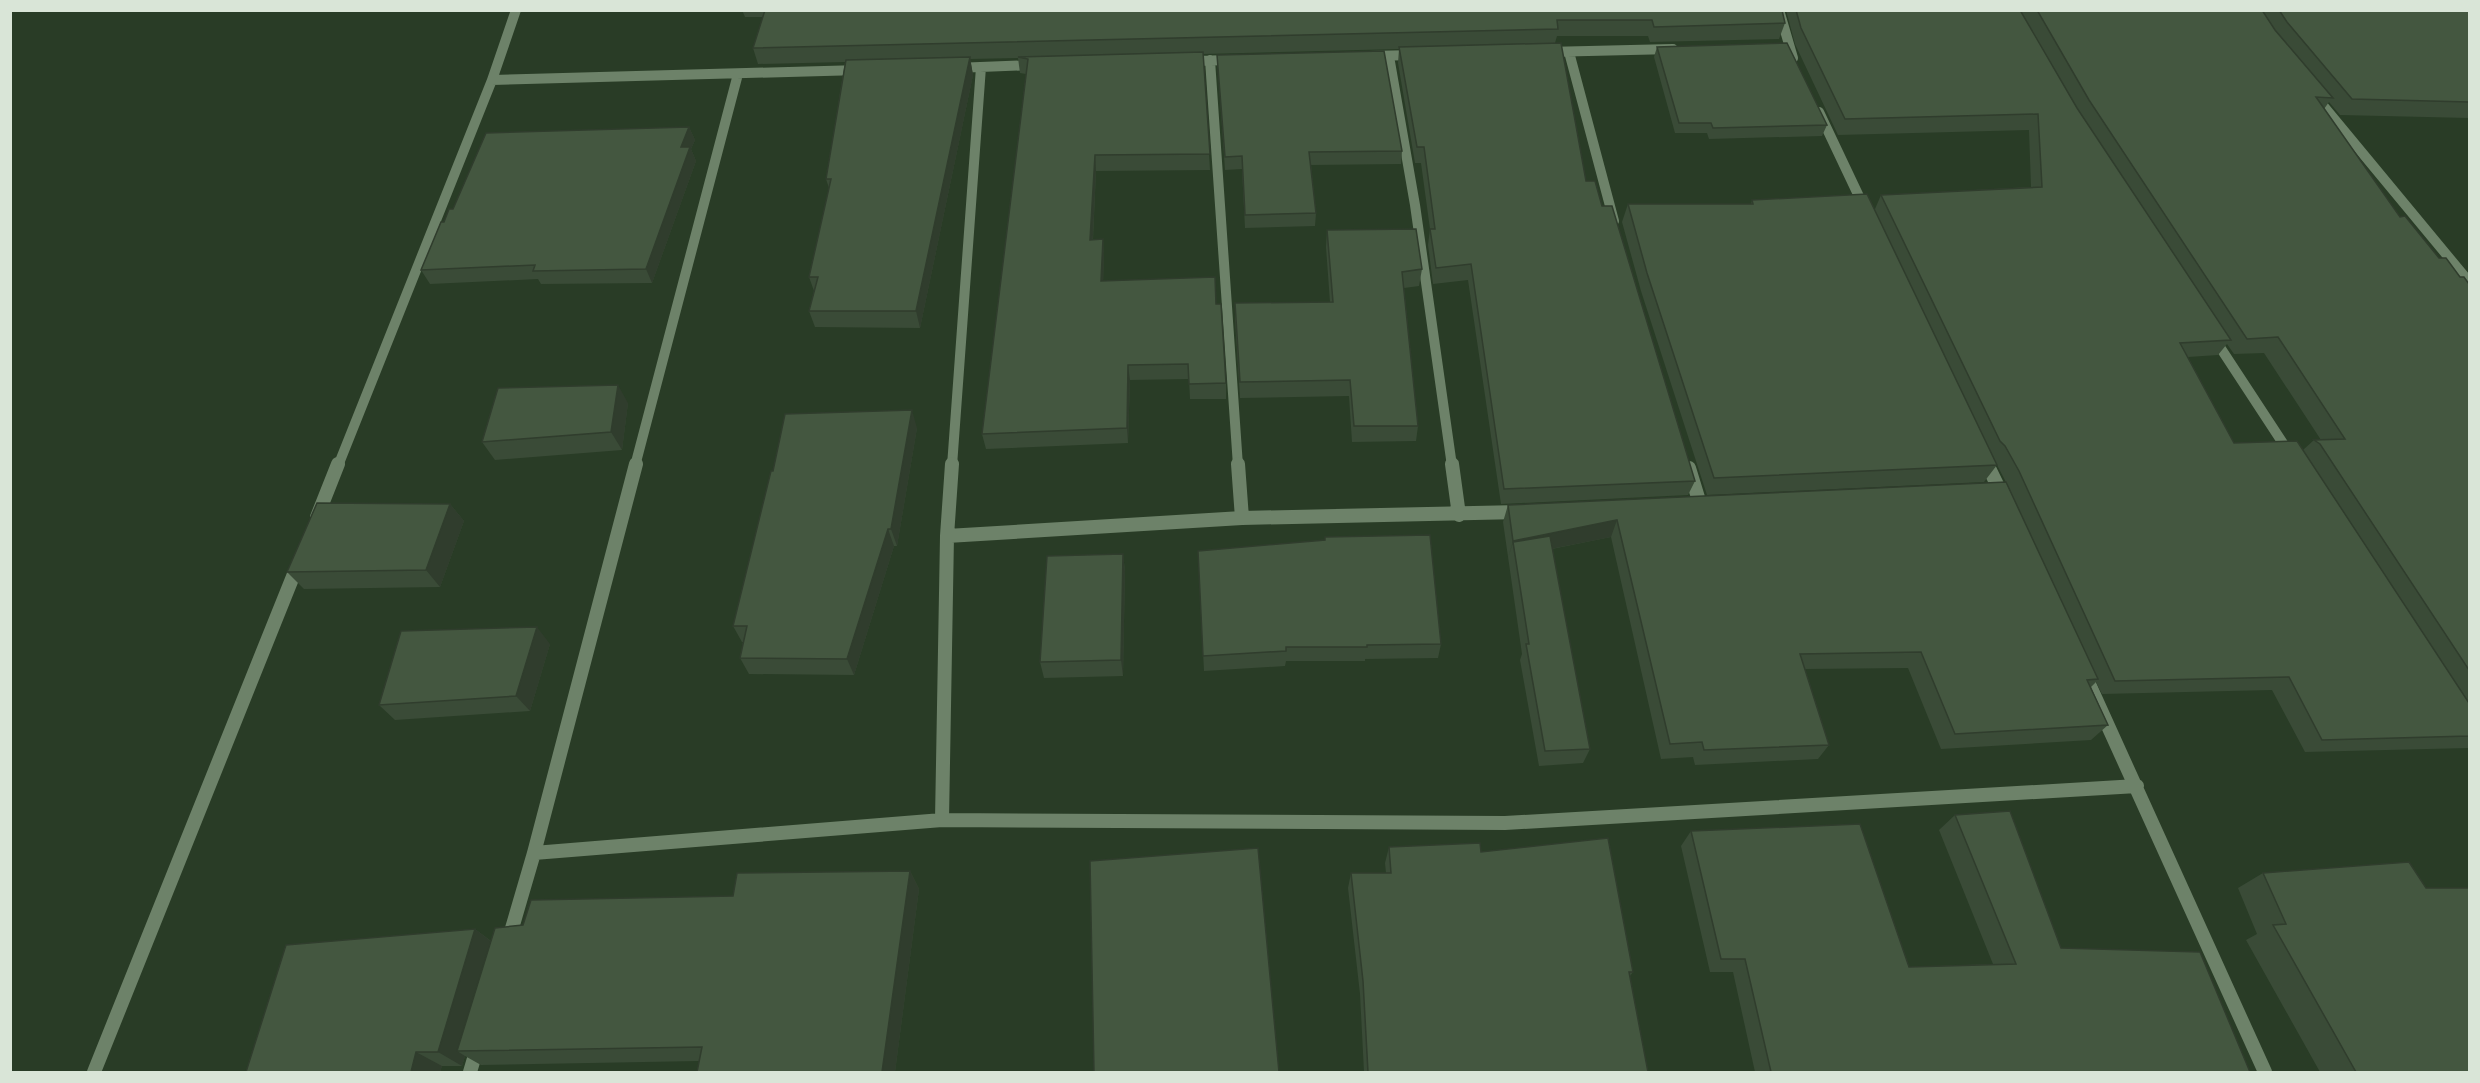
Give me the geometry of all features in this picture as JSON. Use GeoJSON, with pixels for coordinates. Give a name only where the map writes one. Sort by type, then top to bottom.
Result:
{"type":"FeatureCollection","features":[{"type":"Feature","properties":{"kind":"street"},"geometry":{"type":"LineString","coordinates":[[310,532],[492,80],[516,10]]}},
{"type":"Feature","properties":{"kind":"street"},"geometry":{"type":"LineString","coordinates":[[1779,10],[1782,46],[1798,67]]}},
{"type":"Feature","properties":{"kind":"street"},"geometry":{"type":"LineString","coordinates":[[1535,52],[1684,49]]}},
{"type":"Feature","properties":{"kind":"street"},"geometry":{"type":"LineString","coordinates":[[1569,51],[1618,236]]}},
{"type":"Feature","properties":{"kind":"street"},"geometry":{"type":"LineString","coordinates":[[1353,57],[1423,55]]}},
{"type":"Feature","properties":{"kind":"street"},"geometry":{"type":"LineString","coordinates":[[1389,56],[1415,205],[1459,515]]}},
{"type":"Feature","properties":{"kind":"street"},"geometry":{"type":"LineString","coordinates":[[1175,61],[1246,59]]}},
{"type":"Feature","properties":{"kind":"street"},"geometry":{"type":"LineString","coordinates":[[1210,60],[1242,518]]}},
{"type":"Feature","properties":{"kind":"street"},"geometry":{"type":"LineString","coordinates":[[946,68],[1050,65]]}},
{"type":"Feature","properties":{"kind":"street"},"geometry":{"type":"LineString","coordinates":[[942,820],[947,536],[981,67]]}},
{"type":"Feature","properties":{"kind":"street"},"geometry":{"type":"LineString","coordinates":[[492,80],[865,70]]}},
{"type":"Feature","properties":{"kind":"street"},"geometry":{"type":"LineString","coordinates":[[505,951],[534,852],[738,74]]}},
{"type":"Feature","properties":{"kind":"street"},"geometry":{"type":"LineString","coordinates":[[2307,87],[2469,284]]}},
{"type":"Feature","properties":{"kind":"street"},"geometry":{"type":"LineString","coordinates":[[1813,99],[1869,215]]}},
{"type":"Feature","properties":{"kind":"street"},"geometry":{"type":"LineString","coordinates":[[2209,329],[2294,459]]}},
{"type":"Feature","properties":{"kind":"street"},"geometry":{"type":"LineString","coordinates":[[1980,448],[1994,491],[2010,512]]}},
{"type":"Feature","properties":{"kind":"street"},"geometry":{"type":"LineString","coordinates":[[1686,460],[1700,504]]}},
{"type":"Feature","properties":{"kind":"street"},"geometry":{"type":"LineString","coordinates":[[947,536],[1242,518],[1528,512]]}},
{"type":"Feature","properties":{"kind":"street"},"geometry":{"type":"LineString","coordinates":[[94,1072],[302,554]]}},
{"type":"Feature","properties":{"kind":"street"},"geometry":{"type":"LineString","coordinates":[[2078,659],[2265,1072]]}},
{"type":"Feature","properties":{"kind":"street"},"geometry":{"type":"LineString","coordinates":[[534,852],[942,820],[1505,823],[2137,786]]}},
{"type":"Feature","properties":{"kind":"street"},"geometry":{"type":"LineString","coordinates":[[470,1072],[483,1029]]}},
{"type":"Feature","properties":{"kind":"building"},"geometry":{"type":"Polygon","coordinates":[[[765,10],[1782,10],[1785,23],[1654,27],[1652,20],[1557,20],[1558,29],[753,48],[765,10]]]}},
{"type":"Feature","properties":{"kind":"building"},"geometry":{"type":"Polygon","coordinates":[[[1796,10],[2020,10],[2077,108],[2231,340],[2180,343],[2234,443],[2297,441],[2469,703],[2469,736],[2322,740],[2289,677],[2115,681],[2019,471],[2000,441],[1881,195],[2042,187],[2038,114],[1845,119],[1801,28],[1796,10]]]}},
{"type":"Feature","properties":{"kind":"building"},"geometry":{"type":"Polygon","coordinates":[[[2037,10],[2262,10],[2275,30],[2333,98],[2316,97],[2400,217],[2405,216],[2439,258],[2446,258],[2460,277],[2464,277],[2469,284],[2469,670],[2320,444],[2314,440],[2345,439],[2278,337],[2247,339],[2089,100],[2037,10]]]}},
{"type":"Feature","properties":{"kind":"building"},"geometry":{"type":"Polygon","coordinates":[[[2279,10],[2469,10],[2469,102],[2352,99],[2279,10]]]}},
{"type":"Feature","properties":{"kind":"building"},"geometry":{"type":"Polygon","coordinates":[[[1561,43],[1586,181],[1595,181],[1602,206],[1612,206],[1695,481],[1504,489],[1471,264],[1436,268],[1430,229],[1435,229],[1424,147],[1417,147],[1399,47],[1561,43]]]}},
{"type":"Feature","properties":{"kind":"building"},"geometry":{"type":"Polygon","coordinates":[[[1787,43],[1827,125],[1713,128],[1711,123],[1679,123],[1657,47],[1787,43]]]}},
{"type":"Feature","properties":{"kind":"building"},"geometry":{"type":"Polygon","coordinates":[[[1384,51],[1402,151],[1309,152],[1316,213],[1245,215],[1242,156],[1225,157],[1217,55],[1384,51]]]}},
{"type":"Feature","properties":{"kind":"building"},"geometry":{"type":"Polygon","coordinates":[[[1203,52],[1210,154],[1095,155],[1090,240],[1103,239],[1101,281],[1215,277],[1216,304],[1221,304],[1226,383],[1189,384],[1188,364],[1128,365],[1127,428],[982,434],[1028,59],[1018,57],[1203,52]]]}},
{"type":"Feature","properties":{"kind":"building"},"geometry":{"type":"Polygon","coordinates":[[[970,57],[916,311],[809,311],[818,277],[809,277],[831,179],[826,179],[846,60],[970,57]]]}},
{"type":"Feature","properties":{"kind":"building"},"geometry":{"type":"Polygon","coordinates":[[[689,127],[681,147],[690,147],[646,269],[533,271],[535,265],[421,270],[441,222],[444,222],[449,209],[453,209],[486,133],[689,127]]]}},
{"type":"Feature","properties":{"kind":"building"},"geometry":{"type":"Polygon","coordinates":[[[1867,194],[1997,465],[1714,478],[1647,273],[1628,204],[1753,204],[1752,200],[1867,194]]]}},
{"type":"Feature","properties":{"kind":"building"},"geometry":{"type":"Polygon","coordinates":[[[1416,229],[1422,269],[1402,272],[1418,426],[1354,426],[1350,380],[1240,382],[1235,303],[1333,302],[1327,230],[1416,229]]]}},
{"type":"Feature","properties":{"kind":"building"},"geometry":{"type":"Polygon","coordinates":[[[618,385],[611,432],[482,442],[498,388],[618,385]]]}},
{"type":"Feature","properties":{"kind":"building"},"geometry":{"type":"Polygon","coordinates":[[[912,410],[891,529],[888,529],[847,659],[740,658],[747,626],[733,626],[771,471],[773,471],[785,414],[912,410]]]}},
{"type":"Feature","properties":{"kind":"building"},"geometry":{"type":"Polygon","coordinates":[[[2006,482],[2098,679],[2087,680],[2108,725],[1955,734],[1921,652],[1800,654],[1829,745],[1704,750],[1702,742],[1670,744],[1617,520],[1513,541],[1508,505],[2006,482]]]}},
{"type":"Feature","properties":{"kind":"building"},"geometry":{"type":"Polygon","coordinates":[[[317,503],[450,504],[426,570],[287,572],[317,503]]]}},
{"type":"Feature","properties":{"kind":"building"},"geometry":{"type":"Polygon","coordinates":[[[1430,535],[1441,644],[1286,647],[1286,651],[1203,656],[1198,551],[1325,540],[1325,537],[1430,535]]]}},
{"type":"Feature","properties":{"kind":"building"},"geometry":{"type":"Polygon","coordinates":[[[1550,536],[1590,749],[1545,751],[1526,644],[1529,644],[1513,542],[1550,536]]]}},
{"type":"Feature","properties":{"kind":"building"},"geometry":{"type":"Polygon","coordinates":[[[1123,554],[1121,660],[1040,662],[1047,556],[1123,554]]]}},
{"type":"Feature","properties":{"kind":"building"},"geometry":{"type":"Polygon","coordinates":[[[537,627],[516,696],[379,705],[401,631],[537,627]]]}},
{"type":"Feature","properties":{"kind":"building"},"geometry":{"type":"Polygon","coordinates":[[[2010,811],[2061,948],[2200,952],[2250,1072],[1771,1072],[1745,959],[1721,959],[1691,831],[1860,824],[1909,967],[2016,964],[1955,815],[2010,811]]]}},
{"type":"Feature","properties":{"kind":"building"},"geometry":{"type":"Polygon","coordinates":[[[1608,838],[1633,972],[1629,972],[1648,1072],[1368,1072],[1363,981],[1351,873],[1391,873],[1389,847],[1480,843],[1481,852],[1608,838]]]}},
{"type":"Feature","properties":{"kind":"building"},"geometry":{"type":"Polygon","coordinates":[[[1258,848],[1279,1072],[1094,1072],[1090,861],[1258,848]]]}},
{"type":"Feature","properties":{"kind":"building"},"geometry":{"type":"Polygon","coordinates":[[[2409,862],[2426,888],[2469,888],[2469,1072],[2356,1072],[2273,925],[2286,924],[2263,873],[2409,862]]]}},
{"type":"Feature","properties":{"kind":"building"},"geometry":{"type":"Polygon","coordinates":[[[910,871],[882,1072],[697,1072],[702,1047],[457,1051],[495,928],[523,925],[531,900],[733,896],[737,873],[910,871]]]}},
{"type":"Feature","properties":{"kind":"building"},"geometry":{"type":"Polygon","coordinates":[[[475,929],[438,1052],[416,1052],[411,1072],[246,1072],[286,945],[475,929]]]}}]}
